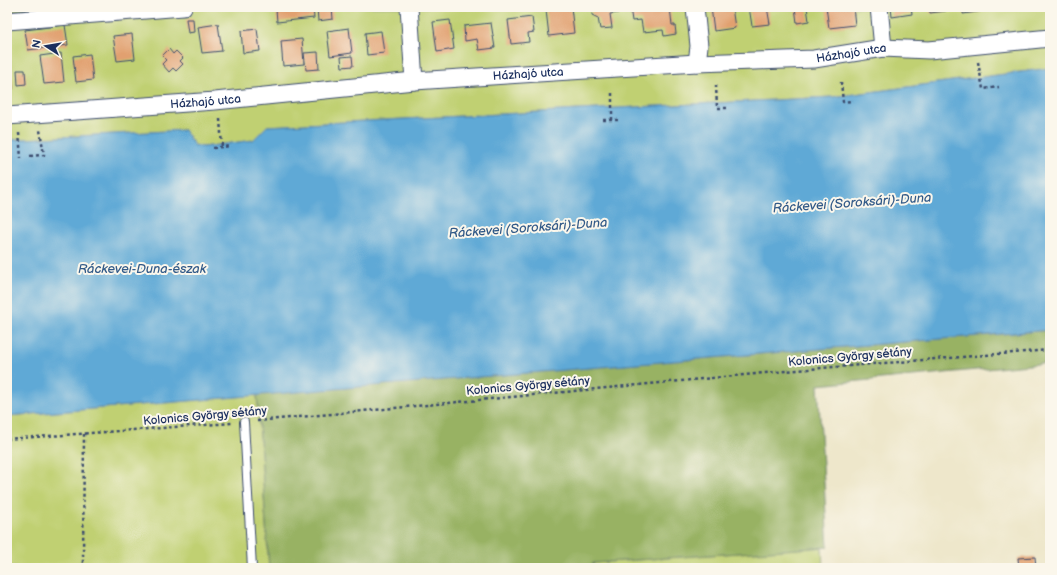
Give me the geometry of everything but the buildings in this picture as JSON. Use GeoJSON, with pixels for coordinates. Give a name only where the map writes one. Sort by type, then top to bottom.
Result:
{"type":"FeatureCollection","features":[{"type":"Feature","properties":{"kind":"street"},"geometry":{"type":"LineString","coordinates":[[7,21],[183,7]]}},
{"type":"Feature","properties":{"kind":"street"},"geometry":{"type":"LineString","coordinates":[[409,7],[414,81]]}},
{"type":"Feature","properties":{"kind":"street"},"geometry":{"type":"LineString","coordinates":[[695,7],[699,46],[697,63]]}},
{"type":"Feature","properties":{"kind":"street"},"geometry":{"type":"LineString","coordinates":[[880,7],[883,48]]}},
{"type":"Feature","properties":{"kind":"street","name":"Házhajó utca"},"geometry":{"type":"LineString","coordinates":[[7,116],[215,101],[414,81],[697,63],[814,58],[883,48],[929,50],[1050,38]]}},
{"type":"Feature","properties":{"kind":"lane"},"geometry":{"type":"LineString","coordinates":[[244,422],[252,568]]}},
{"type":"Feature","properties":{"kind":"path"},"geometry":{"type":"LineString","coordinates":[[978,60],[983,89],[999,87]]}},
{"type":"Feature","properties":{"kind":"path"},"geometry":{"type":"LineString","coordinates":[[841,82],[843,102],[852,101]]}},
{"type":"Feature","properties":{"kind":"path"},"geometry":{"type":"LineString","coordinates":[[716,85],[717,108],[729,108]]}},
{"type":"Feature","properties":{"kind":"path"},"geometry":{"type":"LineString","coordinates":[[612,93],[612,120]]}},
{"type":"Feature","properties":{"kind":"path"},"geometry":{"type":"LineString","coordinates":[[220,119],[222,147]]}},
{"type":"Feature","properties":{"kind":"path"},"geometry":{"type":"LineString","coordinates":[[603,120],[620,120]]}},
{"type":"Feature","properties":{"kind":"path"},"geometry":{"type":"LineString","coordinates":[[30,156],[44,154],[39,124]]}},
{"type":"Feature","properties":{"kind":"path"},"geometry":{"type":"LineString","coordinates":[[19,131],[21,158]]}},
{"type":"Feature","properties":{"kind":"path"},"geometry":{"type":"LineString","coordinates":[[213,148],[231,146]]}},
{"type":"Feature","properties":{"kind":"path","name":"Kolonics György sétány"},"geometry":{"type":"LineString","coordinates":[[7,439],[244,422],[797,370],[1050,350]]}},
{"type":"Feature","properties":{"kind":"path"},"geometry":{"type":"LineString","coordinates":[[80,568],[83,562],[84,434]]}},
{"type":"Feature","properties":{"kind":"green space"},"geometry":{"type":"Polygon","coordinates":[[[7,7],[1050,7],[1050,68],[832,97],[267,126],[253,140],[203,147],[194,145],[184,130],[7,140],[7,7]]]}},
{"type":"Feature","properties":{"kind":"green space"},"geometry":{"type":"Polygon","coordinates":[[[7,7],[46,7],[7,12],[7,7]]]}},
{"type":"Feature","properties":{"kind":"green space"},"geometry":{"type":"Polygon","coordinates":[[[1050,330],[1050,363],[818,385],[828,547],[593,563],[593,568],[269,568],[257,395],[1050,330]]]}},
{"type":"Feature","properties":{"kind":"green space"},"geometry":{"type":"Polygon","coordinates":[[[257,395],[269,568],[7,568],[7,416],[257,395]]]}},
{"type":"Feature","properties":{"kind":"green space"},"geometry":{"type":"Polygon","coordinates":[[[822,547],[823,568],[593,568],[593,563],[822,547]]]}},
{"type":"Feature","properties":{"kind":"water","name":"Ráckevei-Duna-észak"},"geometry":{"type":"Polygon","coordinates":[[[1050,68],[1050,330],[7,416],[7,140],[184,130],[194,145],[203,147],[253,140],[267,126],[832,97],[1050,68]]]}},
{"type":"Feature","properties":{"kind":"water label","name":"Ráckevei (Soroksári)-Duna"},"geometry":{"type":"Point","coordinates":[852,203]}},
{"type":"Feature","properties":{"kind":"water label","name":"Ráckevei (Soroksári)-Duna"},"geometry":{"type":"Point","coordinates":[528,228]}}]}
